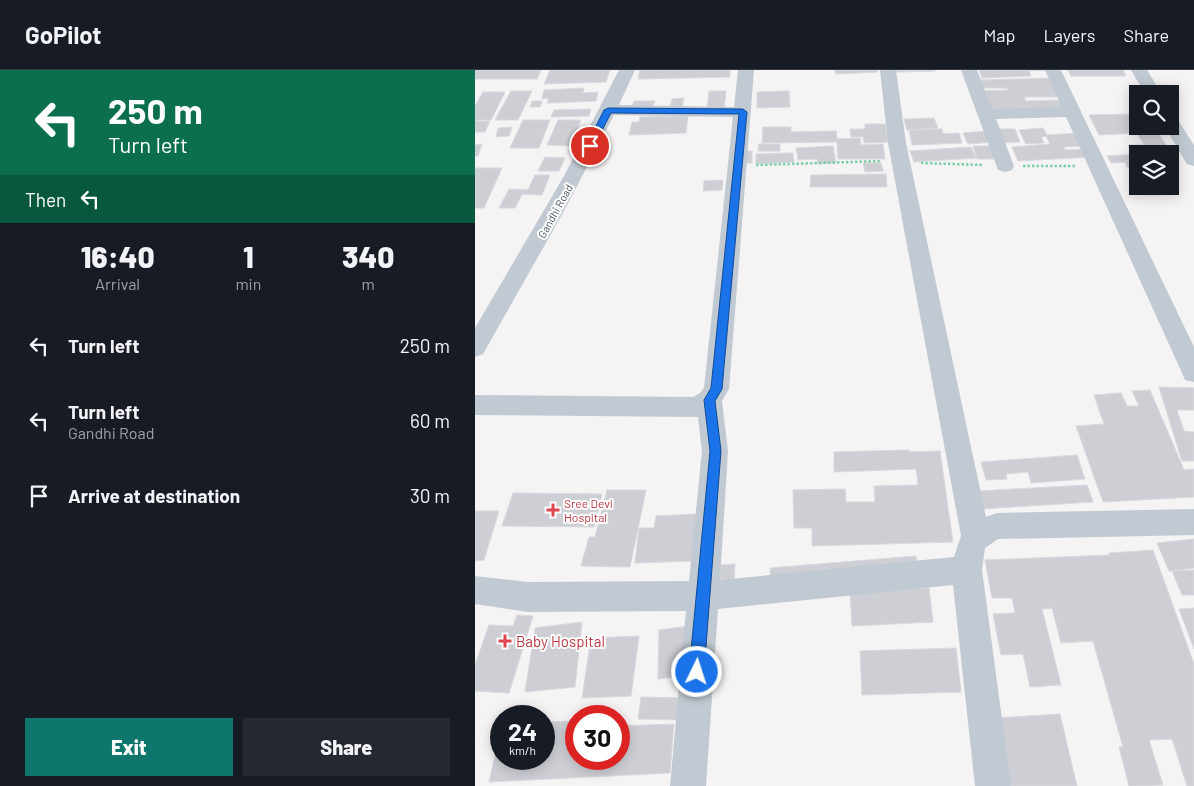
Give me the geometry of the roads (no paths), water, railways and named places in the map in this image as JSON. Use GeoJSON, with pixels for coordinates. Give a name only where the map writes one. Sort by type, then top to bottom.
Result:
{"type":"FeatureCollection","features":[{"type":"Feature","properties":{"kind":"street","name":"Gandhi Road"},"geometry":{"type":"LineString","coordinates":[[475,348],[563,198],[627,70]]}},
{"type":"Feature","properties":{"kind":"street"},"geometry":{"type":"LineString","coordinates":[[475,405],[697,407],[709,400],[716,389],[746,70]]}},
{"type":"Feature","properties":{"kind":"street"},"geometry":{"type":"LineString","coordinates":[[888,70],[897,143],[976,538]]}},
{"type":"Feature","properties":{"kind":"street"},"geometry":{"type":"LineString","coordinates":[[969,70],[1005,166]]}},
{"type":"Feature","properties":{"kind":"street"},"geometry":{"type":"LineString","coordinates":[[1053,70],[1194,373]]}},
{"type":"Feature","properties":{"kind":"street"},"geometry":{"type":"LineString","coordinates":[[1139,70],[1148,85]]}},
{"type":"Feature","properties":{"kind":"street"},"geometry":{"type":"LineString","coordinates":[[608,110],[743,112]]}},
{"type":"Feature","properties":{"kind":"street"},"geometry":{"type":"LineString","coordinates":[[985,114],[1072,112]]}},
{"type":"Feature","properties":{"kind":"street"},"geometry":{"type":"LineString","coordinates":[[1179,135],[1194,160]]}},
{"type":"Feature","properties":{"kind":"street"},"geometry":{"type":"LineString","coordinates":[[688,786],[715,451],[709,400]]}},
{"type":"Feature","properties":{"kind":"street"},"geometry":{"type":"LineString","coordinates":[[993,786],[967,570],[970,545],[976,538],[997,526],[1194,522]]}},
{"type":"Feature","properties":{"kind":"street"},"geometry":{"type":"LineString","coordinates":[[475,590],[528,597],[702,596],[967,570]]}},
{"type":"Feature","properties":{"kind":"place","name":"Sree Devi Hospital"},"geometry":{"type":"Point","coordinates":[553,510]}},
{"type":"Feature","properties":{"kind":"place","name":"Baby Hospital"},"geometry":{"type":"Point","coordinates":[505,641]}}]}
